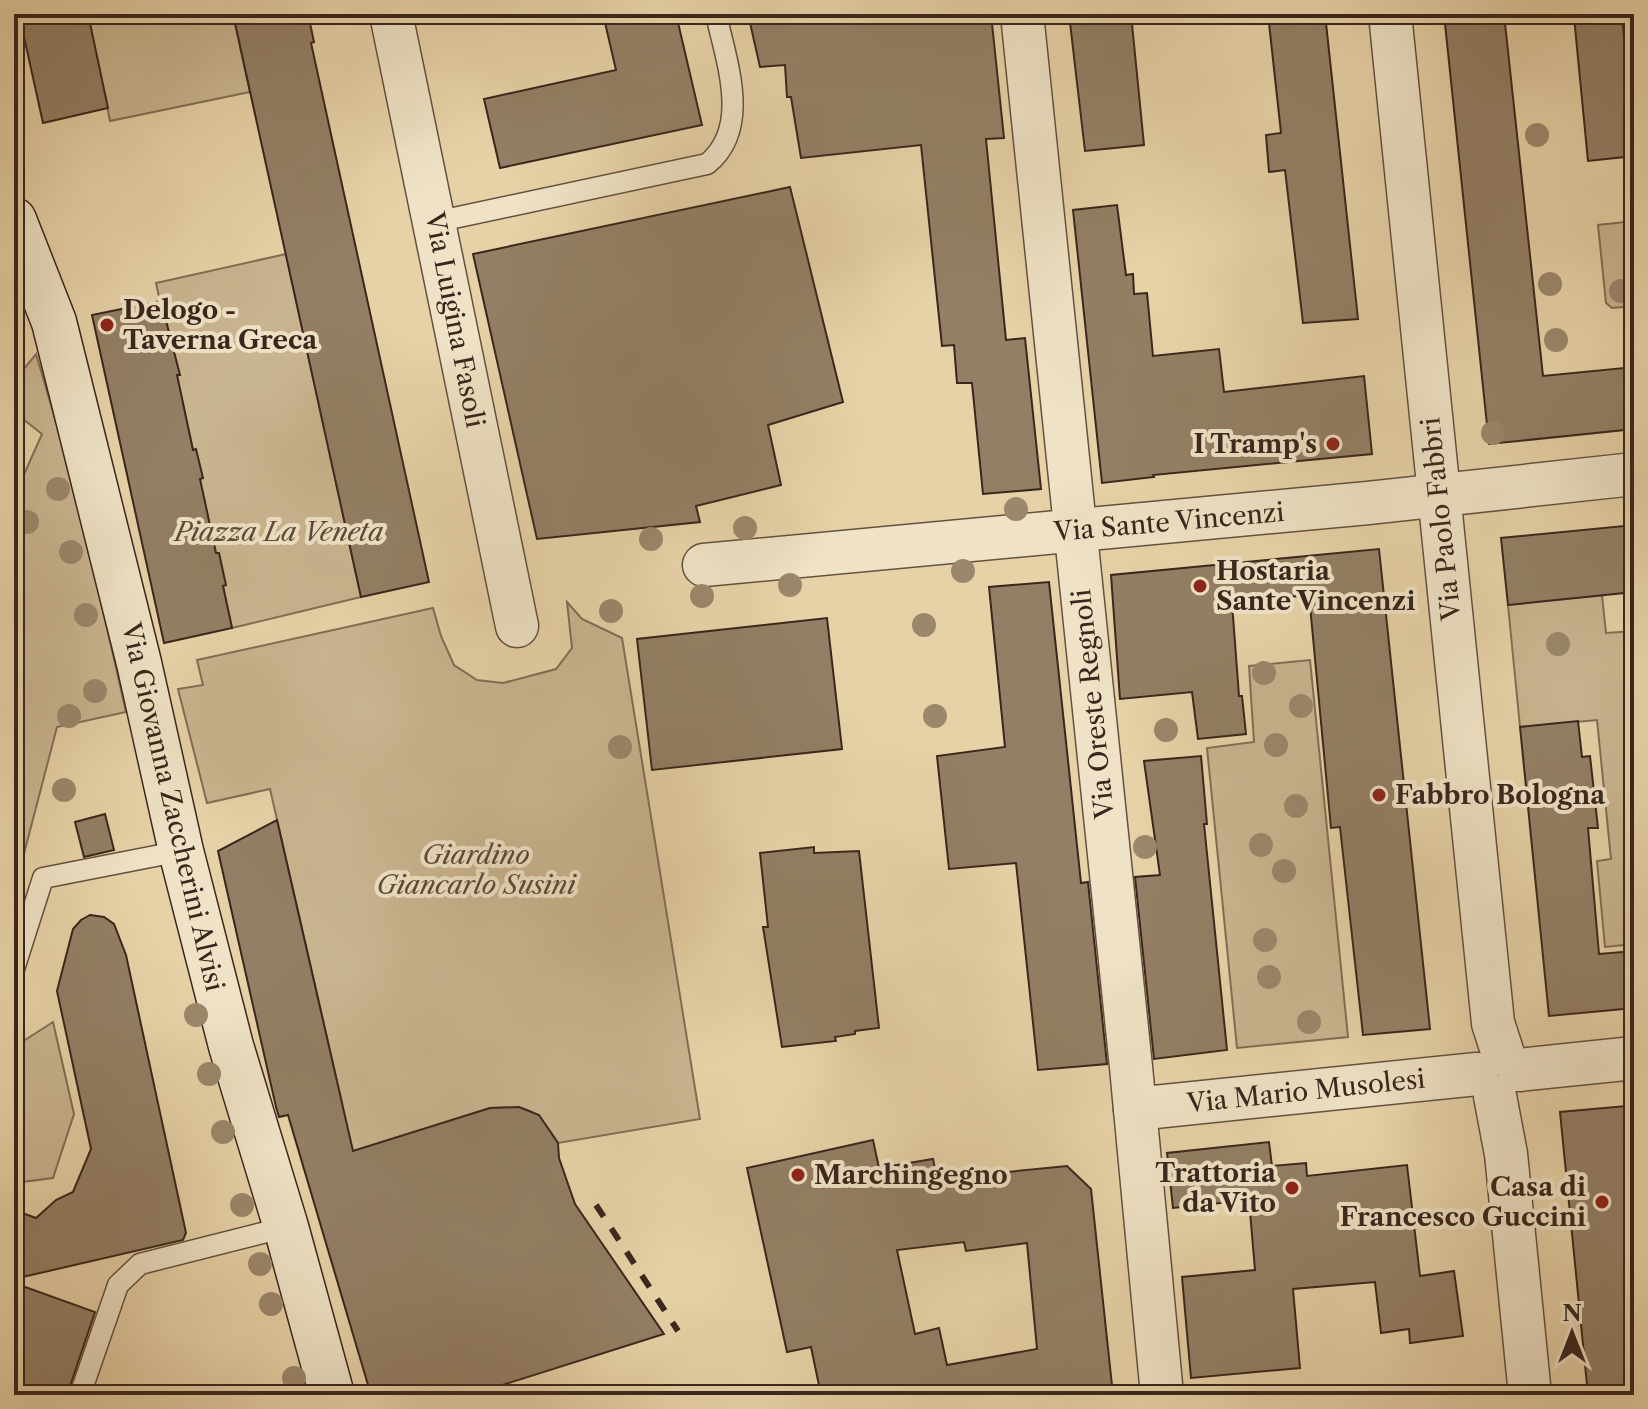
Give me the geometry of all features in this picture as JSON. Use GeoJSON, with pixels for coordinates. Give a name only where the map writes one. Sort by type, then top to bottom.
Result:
{"type":"FeatureCollection","features":[{"type":"Feature","properties":{"kind":"street","name":"Via Luigina Fasoli"},"geometry":{"type":"LineString","coordinates":[[391,14],[517,626]]}},
{"type":"Feature","properties":{"kind":"street","name":"Via Oreste Regnoli"},"geometry":{"type":"LineString","coordinates":[[1022,14],[1162,1395]]}},
{"type":"Feature","properties":{"kind":"street","name":"Via Paolo Fabbri"},"geometry":{"type":"LineString","coordinates":[[1390,14],[1530,1395]]}},
{"type":"Feature","properties":{"kind":"street","name":"Via Giovanna Zaccherini Alvisi"},"geometry":{"type":"LineString","coordinates":[[14,220],[26,288],[54,322],[231,1046],[286,1227],[332,1395]]}},
{"type":"Feature","properties":{"kind":"street","name":"Via Sante Vincenzi"},"geometry":{"type":"LineString","coordinates":[[704,565],[1634,474]]}},
{"type":"Feature","properties":{"kind":"street","name":"Via Mario Musolesi"},"geometry":{"type":"LineString","coordinates":[[1135,1109],[1498,1075],[1634,1058]]}},
{"type":"Feature","properties":{"kind":"lane"},"geometry":{"type":"LineString","coordinates":[[435,222],[707,164],[719,154],[726,140],[734,100],[716,14]]}},
{"type":"Feature","properties":{"kind":"lane"},"geometry":{"type":"LineString","coordinates":[[14,969],[43,878],[181,851]]}},
{"type":"Feature","properties":{"kind":"lane"},"geometry":{"type":"LineString","coordinates":[[80,1395],[118,1285],[140,1264],[286,1227]]}},
{"type":"Feature","properties":{"kind":"green space"},"geometry":{"type":"Polygon","coordinates":[[[88,14],[233,14],[250,92],[110,121],[88,14]]]}},
{"type":"Feature","properties":{"kind":"green space"},"geometry":{"type":"Polygon","coordinates":[[[1634,221],[1634,306],[1612,308],[1606,303],[1598,225],[1634,221]]]}},
{"type":"Feature","properties":{"kind":"green space","name":"Piazza La Veneta"},"geometry":{"type":"Polygon","coordinates":[[[286,254],[361,597],[232,628],[156,283],[286,254]]]}},
{"type":"Feature","properties":{"kind":"green space"},"geometry":{"type":"Polygon","coordinates":[[[36,354],[74,483],[126,712],[57,727],[14,892],[14,497],[42,434],[14,412],[14,381],[36,354]]]}},
{"type":"Feature","properties":{"kind":"green space"},"geometry":{"type":"Polygon","coordinates":[[[1602,595],[1606,633],[1634,631],[1634,944],[1605,947],[1597,861],[1611,859],[1597,720],[1520,727],[1508,605],[1602,595]]]}},
{"type":"Feature","properties":{"kind":"green space","name":"Giardino Giancarlo Susini"},"geometry":{"type":"Polygon","coordinates":[[[567,602],[582,619],[622,638],[700,1119],[558,1143],[544,1122],[531,1112],[515,1108],[490,1108],[304,1167],[342,1103],[270,789],[207,803],[178,689],[203,685],[197,660],[433,608],[454,665],[477,680],[503,683],[556,669],[572,648],[567,602]]]}},
{"type":"Feature","properties":{"kind":"green space"},"geometry":{"type":"Polygon","coordinates":[[[1310,660],[1348,1037],[1237,1048],[1207,748],[1254,742],[1249,666],[1310,660]]]}},
{"type":"Feature","properties":{"kind":"green space"},"geometry":{"type":"Polygon","coordinates":[[[53,1022],[74,1114],[53,1178],[14,1183],[14,1047],[53,1022]]]}},
{"type":"Feature","properties":{"kind":"building"},"geometry":{"type":"Polygon","coordinates":[[[19,14],[88,14],[108,108],[43,123],[19,14]]]}},
{"type":"Feature","properties":{"kind":"building"},"geometry":{"type":"Polygon","coordinates":[[[233,14],[308,14],[314,42],[311,43],[429,582],[361,597],[233,14]]]}},
{"type":"Feature","properties":{"kind":"building"},"geometry":{"type":"Polygon","coordinates":[[[603,14],[676,14],[702,125],[500,168],[484,99],[616,70],[603,14]]]}},
{"type":"Feature","properties":{"kind":"building"},"geometry":{"type":"Polygon","coordinates":[[[748,14],[991,14],[1004,138],[986,139],[1006,340],[1025,338],[1041,489],[983,494],[972,383],[957,383],[954,345],[942,346],[921,145],[801,158],[791,97],[787,97],[785,65],[760,67],[748,14]]]}},
{"type":"Feature","properties":{"kind":"building"},"geometry":{"type":"Polygon","coordinates":[[[1069,14],[1131,14],[1144,145],[1085,151],[1069,14]]]}},
{"type":"Feature","properties":{"kind":"building"},"geometry":{"type":"Polygon","coordinates":[[[1268,14],[1325,14],[1358,319],[1303,323],[1285,170],[1269,172],[1266,135],[1281,133],[1268,14]]]}},
{"type":"Feature","properties":{"kind":"building"},"geometry":{"type":"Polygon","coordinates":[[[1444,14],[1504,14],[1543,376],[1634,367],[1634,429],[1489,444],[1444,14]]]}},
{"type":"Feature","properties":{"kind":"building"},"geometry":{"type":"Polygon","coordinates":[[[1622,14],[1634,156],[1588,161],[1574,17],[1622,14]]]}},
{"type":"Feature","properties":{"kind":"building"},"geometry":{"type":"Polygon","coordinates":[[[790,187],[843,402],[768,425],[781,485],[696,506],[700,522],[537,539],[473,254],[790,187]]]}},
{"type":"Feature","properties":{"kind":"building"},"geometry":{"type":"Polygon","coordinates":[[[1117,205],[1126,275],[1133,274],[1134,294],[1147,293],[1153,356],[1219,349],[1224,392],[1364,376],[1372,454],[1153,475],[1102,483],[1073,210],[1117,205]]]}},
{"type":"Feature","properties":{"kind":"building"},"geometry":{"type":"Polygon","coordinates":[[[161,301],[180,375],[177,375],[193,450],[196,449],[203,478],[200,479],[226,585],[223,586],[232,628],[164,643],[92,315],[161,301]]]}},
{"type":"Feature","properties":{"kind":"building"},"geometry":{"type":"Polygon","coordinates":[[[1634,525],[1634,592],[1508,605],[1501,538],[1634,525]]]}},
{"type":"Feature","properties":{"kind":"building"},"geometry":{"type":"Polygon","coordinates":[[[1379,549],[1430,1029],[1363,1035],[1340,827],[1331,828],[1309,595],[1232,603],[1239,696],[1242,696],[1246,734],[1198,739],[1192,692],[1120,699],[1111,575],[1379,549]]]}},
{"type":"Feature","properties":{"kind":"building"},"geometry":{"type":"Polygon","coordinates":[[[1049,582],[1081,883],[1088,882],[1107,1064],[1038,1070],[1016,863],[949,869],[937,756],[1005,747],[989,587],[1049,582]]]}},
{"type":"Feature","properties":{"kind":"building"},"geometry":{"type":"Polygon","coordinates":[[[827,618],[842,749],[652,770],[637,639],[827,618]]]}},
{"type":"Feature","properties":{"kind":"building"},"geometry":{"type":"Polygon","coordinates":[[[1578,721],[1582,757],[1590,756],[1598,828],[1588,828],[1599,954],[1634,951],[1634,1008],[1549,1016],[1520,727],[1578,721]]]}},
{"type":"Feature","properties":{"kind":"building"},"geometry":{"type":"Polygon","coordinates":[[[1201,756],[1207,824],[1204,824],[1227,1050],[1154,1059],[1135,877],[1160,875],[1144,761],[1201,756]]]}},
{"type":"Feature","properties":{"kind":"building"},"geometry":{"type":"Polygon","coordinates":[[[105,814],[114,850],[84,857],[75,822],[105,814]]]}},
{"type":"Feature","properties":{"kind":"building"},"geometry":{"type":"Polygon","coordinates":[[[277,820],[353,1151],[490,1108],[519,1107],[539,1115],[558,1143],[559,1158],[575,1204],[664,1334],[471,1395],[371,1395],[288,1115],[279,1117],[276,1107],[218,851],[277,820]]]}},
{"type":"Feature","properties":{"kind":"building"},"geometry":{"type":"Polygon","coordinates":[[[814,847],[814,853],[859,851],[879,1028],[835,1037],[836,1041],[782,1047],[763,927],[768,927],[760,853],[814,847]]]}},
{"type":"Feature","properties":{"kind":"building"},"geometry":{"type":"Polygon","coordinates":[[[90,915],[104,917],[114,924],[126,955],[186,1233],[183,1240],[14,1279],[14,1210],[36,1218],[56,1200],[73,1192],[91,1149],[57,991],[73,929],[90,915]]]}},
{"type":"Feature","properties":{"kind":"building"},"geometry":{"type":"Polygon","coordinates":[[[1626,1106],[1628,1124],[1634,1124],[1634,1395],[1588,1395],[1560,1112],[1626,1106]]]}},
{"type":"Feature","properties":{"kind":"building"},"geometry":{"type":"Polygon","coordinates":[[[873,1140],[879,1168],[933,1159],[937,1179],[1067,1166],[1091,1189],[1113,1395],[821,1395],[811,1347],[787,1352],[747,1168],[873,1140]],[[964,1242],[897,1250],[915,1334],[939,1328],[947,1365],[1037,1349],[1027,1243],[966,1251],[964,1242]]]}},
{"type":"Feature","properties":{"kind":"building"},"geometry":{"type":"Polygon","coordinates":[[[1269,1142],[1272,1166],[1306,1163],[1307,1176],[1407,1165],[1420,1276],[1454,1271],[1463,1336],[1410,1343],[1409,1329],[1381,1333],[1375,1282],[1293,1289],[1300,1368],[1191,1378],[1182,1277],[1255,1270],[1249,1200],[1173,1208],[1167,1153],[1269,1142]]]}},
{"type":"Feature","properties":{"kind":"building"},"geometry":{"type":"Polygon","coordinates":[[[14,1283],[95,1312],[67,1395],[14,1395],[14,1283]]]}},
{"type":"Feature","properties":{"kind":"railway"},"geometry":{"type":"LineString","coordinates":[[596,1205],[678,1331]]}},
{"type":"Feature","properties":{"kind":"place","name":"Delogo - Taverna Greca"},"geometry":{"type":"Point","coordinates":[107,325]}},
{"type":"Feature","properties":{"kind":"place","name":"I Tramp's"},"geometry":{"type":"Point","coordinates":[1333,444]}},
{"type":"Feature","properties":{"kind":"place","name":"Hostaria Sante Vincenzi"},"geometry":{"type":"Point","coordinates":[1200,586]}},
{"type":"Feature","properties":{"kind":"place","name":"Fabbro Bologna"},"geometry":{"type":"Point","coordinates":[1379,795]}},
{"type":"Feature","properties":{"kind":"place","name":"Marchingegno"},"geometry":{"type":"Point","coordinates":[798,1175]}},
{"type":"Feature","properties":{"kind":"place","name":"Trattoria da Vito"},"geometry":{"type":"Point","coordinates":[1292,1188]}},
{"type":"Feature","properties":{"kind":"place","name":"Casa di Francesco Guccini"},"geometry":{"type":"Point","coordinates":[1602,1202]}}]}
